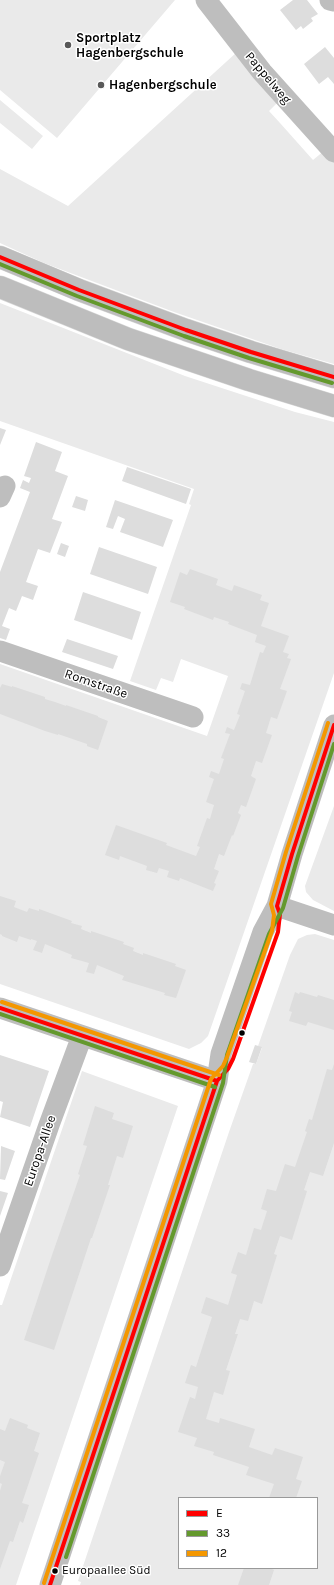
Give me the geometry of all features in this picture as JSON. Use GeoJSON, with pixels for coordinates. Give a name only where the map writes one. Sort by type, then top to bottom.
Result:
{"type":"FeatureCollection","features":[{"type":"Feature","properties":{"kind":"highway"},"geometry":{"type":"LineString","coordinates":[[0,258],[92,295],[186,330],[251,352],[334,377]]}},
{"type":"Feature","properties":{"kind":"highway"},"geometry":{"type":"LineString","coordinates":[[0,287],[128,339],[249,380],[334,406]]}},
{"type":"Feature","properties":{"kind":"street","name":"Pappelweg"},"geometry":{"type":"LineString","coordinates":[[206,0],[262,72],[334,152]]}},
{"type":"Feature","properties":{"kind":"street"},"geometry":{"type":"LineString","coordinates":[[330,0],[334,1]]}},
{"type":"Feature","properties":{"kind":"street","name":"Romstraße"},"geometry":{"type":"LineString","coordinates":[[0,651],[193,717]]}},
{"type":"Feature","properties":{"kind":"street"},"geometry":{"type":"LineString","coordinates":[[50,1585],[217,1081],[221,1054],[263,932],[276,906],[334,725]]}},
{"type":"Feature","properties":{"kind":"street"},"geometry":{"type":"LineString","coordinates":[[276,906],[334,925]]}},
{"type":"Feature","properties":{"kind":"street"},"geometry":{"type":"LineString","coordinates":[[0,1008],[217,1081]]}},
{"type":"Feature","properties":{"kind":"street","name":"Europa-Allee"},"geometry":{"type":"LineString","coordinates":[[0,1266],[82,1036]]}},
{"type":"Feature","properties":{"kind":"shaded area","name":"Sportplatz Hagenbergschule"},"geometry":{"type":"Polygon","coordinates":[[[0,0],[175,0],[57,138],[0,90],[0,0]]]}},
{"type":"Feature","properties":{"kind":"shaded area"},"geometry":{"type":"Polygon","coordinates":[[[237,52],[280,100],[269,111],[313,160],[325,150],[334,159],[334,364],[281,349],[174,312],[44,263],[0,243],[0,169],[68,206],[237,52]]]}},
{"type":"Feature","properties":{"kind":"shaded area"},"geometry":{"type":"Polygon","coordinates":[[[0,100],[43,136],[32,149],[0,123],[0,100]]]}},
{"type":"Feature","properties":{"kind":"shaded area"},"geometry":{"type":"Polygon","coordinates":[[[0,303],[185,376],[295,412],[334,422],[334,673],[208,1036],[201,1043],[189,1049],[0,984],[0,664],[207,736],[228,676],[181,659],[173,682],[161,678],[156,690],[130,681],[191,505],[189,504],[194,489],[0,421],[0,303]]]}},
{"type":"Feature","properties":{"kind":"shaded area"},"geometry":{"type":"Polygon","coordinates":[[[334,806],[334,911],[313,900],[306,892],[305,886],[334,806]]]}},
{"type":"Feature","properties":{"kind":"shaded area"},"geometry":{"type":"Polygon","coordinates":[[[315,934],[334,940],[334,1585],[80,1585],[81,1582],[78,1581],[229,1132],[253,1064],[256,1064],[262,1048],[258,1046],[290,955],[298,939],[307,935],[315,934]]]}},
{"type":"Feature","properties":{"kind":"shaded area"},"geometry":{"type":"Polygon","coordinates":[[[257,952],[268,955],[235,1053],[231,1058],[257,952]]]}},
{"type":"Feature","properties":{"kind":"shaded area"},"geometry":{"type":"Polygon","coordinates":[[[82,1071],[178,1106],[16,1585],[0,1585],[0,1305],[2,1305],[82,1071]]]}},
{"type":"Feature","properties":{"kind":"building"},"geometry":{"type":"Polygon","coordinates":[[[293,0],[307,0],[318,14],[311,18],[313,21],[303,29],[301,26],[296,30],[280,10],[293,0]]]}},
{"type":"Feature","properties":{"kind":"building"},"geometry":{"type":"Polygon","coordinates":[[[325,47],[334,58],[334,84],[328,77],[319,84],[304,64],[325,47]]]}},
{"type":"Feature","properties":{"kind":"building"},"geometry":{"type":"Polygon","coordinates":[[[0,428],[6,430],[0,445],[0,428]]]}},
{"type":"Feature","properties":{"kind":"building"},"geometry":{"type":"Polygon","coordinates":[[[36,442],[62,452],[55,471],[68,476],[52,519],[62,522],[50,553],[38,549],[26,582],[38,586],[33,600],[22,596],[16,611],[9,608],[2,626],[10,629],[6,640],[0,638],[0,572],[30,492],[20,488],[23,480],[29,483],[31,478],[24,476],[36,442]]]}},
{"type":"Feature","properties":{"kind":"building"},"geometry":{"type":"Polygon","coordinates":[[[127,467],[191,489],[186,504],[122,481],[127,467]]]}},
{"type":"Feature","properties":{"kind":"building"},"geometry":{"type":"Polygon","coordinates":[[[76,496],[88,500],[85,511],[72,507],[76,496]]]}},
{"type":"Feature","properties":{"kind":"building"},"geometry":{"type":"Polygon","coordinates":[[[115,500],[173,520],[163,547],[120,532],[125,519],[118,516],[113,529],[106,527],[115,500]]]}},
{"type":"Feature","properties":{"kind":"building"},"geometry":{"type":"Polygon","coordinates":[[[61,543],[69,546],[65,557],[57,554],[61,543]]]}},
{"type":"Feature","properties":{"kind":"building"},"geometry":{"type":"Polygon","coordinates":[[[99,547],[157,567],[148,594],[90,574],[99,547]]]}},
{"type":"Feature","properties":{"kind":"building"},"geometry":{"type":"Polygon","coordinates":[[[190,569],[218,579],[216,585],[232,591],[234,585],[262,595],[260,600],[269,603],[261,626],[289,636],[283,652],[289,654],[287,658],[291,659],[280,689],[287,691],[277,719],[271,717],[266,733],[272,735],[262,763],[256,761],[251,776],[256,779],[246,807],[241,805],[238,813],[241,815],[224,856],[219,854],[214,869],[219,871],[214,883],[216,884],[213,891],[180,878],[179,881],[167,877],[169,871],[159,868],[157,873],[146,870],[147,866],[120,856],[119,860],[105,855],[116,825],[167,843],[166,845],[196,856],[200,847],[197,846],[207,818],[210,819],[214,805],[206,802],[214,779],[209,777],[211,771],[219,774],[224,759],[221,758],[230,734],[225,733],[227,727],[234,730],[240,715],[237,714],[245,691],[240,689],[242,683],[250,685],[260,652],[263,653],[266,646],[255,642],[257,635],[228,624],[229,622],[214,617],[213,620],[170,602],[180,572],[187,575],[190,569]]]}},
{"type":"Feature","properties":{"kind":"building"},"geometry":{"type":"Polygon","coordinates":[[[83,592],[141,612],[132,640],[74,620],[83,592]]]}},
{"type":"Feature","properties":{"kind":"building"},"geometry":{"type":"Polygon","coordinates":[[[67,639],[118,656],[113,669],[62,652],[67,639]]]}},
{"type":"Feature","properties":{"kind":"building"},"geometry":{"type":"Polygon","coordinates":[[[2,684],[45,697],[45,699],[98,716],[108,721],[98,750],[87,746],[87,744],[45,731],[0,714],[0,688],[2,684]]]}},
{"type":"Feature","properties":{"kind":"building"},"geometry":{"type":"Polygon","coordinates":[[[0,896],[16,901],[14,907],[27,912],[29,908],[39,911],[39,909],[72,921],[71,923],[82,926],[81,929],[91,933],[91,931],[124,942],[123,944],[134,948],[133,951],[176,964],[175,966],[186,970],[176,998],[164,995],[165,993],[122,980],[124,976],[97,965],[94,974],[86,972],[89,963],[71,958],[72,955],[45,944],[42,953],[33,950],[37,941],[19,936],[17,942],[2,936],[0,934],[0,896]]]}},
{"type":"Feature","properties":{"kind":"building"},"geometry":{"type":"Polygon","coordinates":[[[295,992],[317,997],[318,995],[334,1000],[334,1030],[308,1022],[306,1026],[289,1021],[292,1012],[289,1011],[295,992]]]}},
{"type":"Feature","properties":{"kind":"building"},"geometry":{"type":"Polygon","coordinates":[[[255,1045],[262,1047],[256,1064],[249,1062],[255,1045]]]}},
{"type":"Feature","properties":{"kind":"building"},"geometry":{"type":"Polygon","coordinates":[[[0,1055],[49,1071],[30,1127],[0,1117],[3,1102],[0,1101],[0,1055]]]}},
{"type":"Feature","properties":{"kind":"building"},"geometry":{"type":"Polygon","coordinates":[[[334,1064],[334,1143],[323,1176],[310,1172],[304,1190],[307,1191],[292,1240],[280,1236],[274,1254],[277,1255],[262,1304],[254,1301],[248,1321],[240,1319],[235,1334],[238,1334],[226,1370],[230,1371],[223,1395],[214,1392],[206,1419],[219,1423],[220,1418],[255,1429],[249,1447],[272,1455],[275,1448],[303,1457],[296,1479],[302,1481],[296,1497],[269,1497],[274,1484],[246,1475],[249,1467],[213,1455],[214,1452],[194,1446],[197,1438],[178,1432],[190,1397],[195,1399],[198,1387],[185,1383],[191,1365],[196,1367],[212,1317],[201,1313],[206,1297],[228,1305],[237,1275],[231,1273],[238,1252],[246,1255],[254,1228],[261,1230],[267,1211],[261,1209],[267,1189],[276,1191],[285,1164],[295,1167],[307,1132],[305,1131],[309,1119],[312,1120],[327,1069],[332,1070],[334,1064]]]}},
{"type":"Feature","properties":{"kind":"building"},"geometry":{"type":"Polygon","coordinates":[[[95,1106],[114,1113],[112,1119],[133,1126],[123,1158],[117,1156],[108,1185],[110,1185],[54,1350],[24,1340],[80,1175],[78,1174],[87,1146],[83,1145],[95,1106]]]}},
{"type":"Feature","properties":{"kind":"building"},"geometry":{"type":"Polygon","coordinates":[[[1,1146],[15,1151],[5,1180],[0,1179],[1,1146]]]}},
{"type":"Feature","properties":{"kind":"building"},"geometry":{"type":"Polygon","coordinates":[[[0,1191],[8,1193],[0,1216],[0,1191]]]}},
{"type":"Feature","properties":{"kind":"building"},"geometry":{"type":"Polygon","coordinates":[[[10,1418],[28,1425],[27,1428],[40,1433],[34,1451],[39,1453],[22,1503],[29,1505],[23,1523],[20,1521],[13,1542],[10,1541],[0,1569],[0,1491],[2,1484],[0,1483],[0,1476],[5,1462],[0,1460],[0,1429],[5,1431],[10,1418]]]}},
{"type":"Feature","properties":{"kind":"building"},"geometry":{"type":"Polygon","coordinates":[[[244,1569],[274,1570],[269,1585],[238,1585],[244,1569]]]}},
{"type":"Feature","properties":{"kind":"transit line","name":"E"},"geometry":{"type":"LineString","coordinates":[[0,257],[79,290],[186,330],[251,352],[334,377]]}},
{"type":"Feature","properties":{"kind":"transit line","name":"33"},"geometry":{"type":"LineString","coordinates":[[0,264],[77,296],[184,336],[249,358],[332,383]]}},
{"type":"Feature","properties":{"kind":"transit line","name":"12"},"geometry":{"type":"LineString","coordinates":[[44,1583],[211,1079],[223,1066],[227,1057],[272,931],[274,915],[271,904],[286,852],[328,723]]}},
{"type":"Feature","properties":{"kind":"transit line","name":"E"},"geometry":{"type":"LineString","coordinates":[[50,1585],[217,1081],[228,1069],[233,1059],[278,932],[280,914],[277,906],[292,854],[334,725]]}},
{"type":"Feature","properties":{"kind":"transit line","name":"33"},"geometry":{"type":"LineString","coordinates":[[66,1557],[223,1083],[227,1055],[269,934],[283,908],[334,744]]}},
{"type":"Feature","properties":{"kind":"transit line","name":"12"},"geometry":{"type":"LineString","coordinates":[[2,1002],[219,1075]]}},
{"type":"Feature","properties":{"kind":"transit line","name":"E"},"geometry":{"type":"LineString","coordinates":[[0,1008],[217,1081]]}},
{"type":"Feature","properties":{"kind":"transit line","name":"33"},"geometry":{"type":"LineString","coordinates":[[0,1014],[215,1087]]}},
{"type":"Feature","properties":{"kind":"place","name":"Sportplatz Hagenbergschule"},"geometry":{"type":"Point","coordinates":[68,45]}},
{"type":"Feature","properties":{"kind":"place","name":"Hagenbergschule"},"geometry":{"type":"Point","coordinates":[101,85]}},
{"type":"Feature","properties":{"kind":"place","name":"Europaallee Süd"},"geometry":{"type":"Point","coordinates":[55,1571]}}]}
